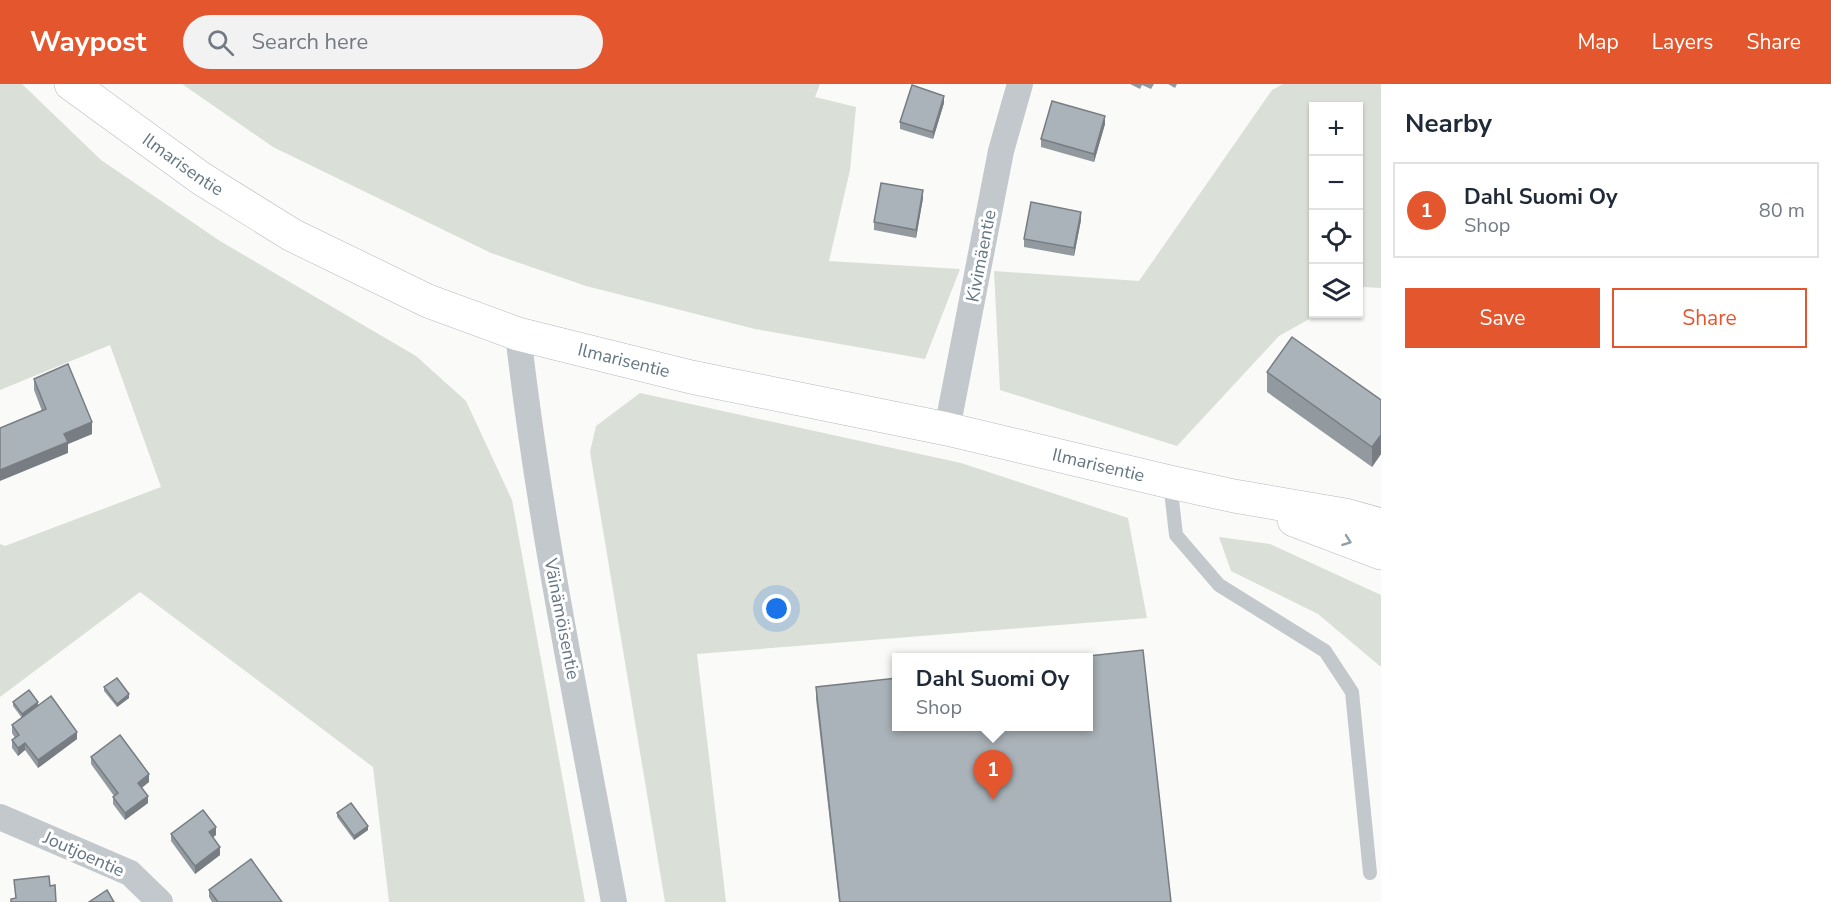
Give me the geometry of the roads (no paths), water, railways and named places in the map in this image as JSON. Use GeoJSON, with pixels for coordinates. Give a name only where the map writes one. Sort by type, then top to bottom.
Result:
{"type":"FeatureCollection","features":[{"type":"Feature","properties":{"kind":"street","name":"Ilmarisentie"},"geometry":{"type":"LineString","coordinates":[[71,84],[202,179],[292,235],[428,301],[518,334],[691,377],[947,429],[1170,482],[1234,496],[1345,515],[1381,525]]}},
{"type":"Feature","properties":{"kind":"street","name":"Kivimäentie"},"geometry":{"type":"LineString","coordinates":[[947,429],[1001,151],[1020,84]]}},
{"type":"Feature","properties":{"kind":"street","name":"Väinämöisentie"},"geometry":{"type":"LineString","coordinates":[[518,334],[530,438],[614,902]]}},
{"type":"Feature","properties":{"kind":"street","name":"Ilmarisentie"},"geometry":{"type":"LineString","coordinates":[[1234,496],[1381,553]]}},
{"type":"Feature","properties":{"kind":"street","name":"Joutjoentie"},"geometry":{"type":"LineString","coordinates":[[0,817],[130,873],[160,902]]}},
{"type":"Feature","properties":{"kind":"lane"},"geometry":{"type":"LineString","coordinates":[[1170,482],[1176,535],[1219,585],[1325,651],[1352,692],[1370,873]]}},
{"type":"Feature","properties":{"kind":"place","name":"Dahl Suomi Oy"},"geometry":{"type":"Point","coordinates":[993,800]}}]}
